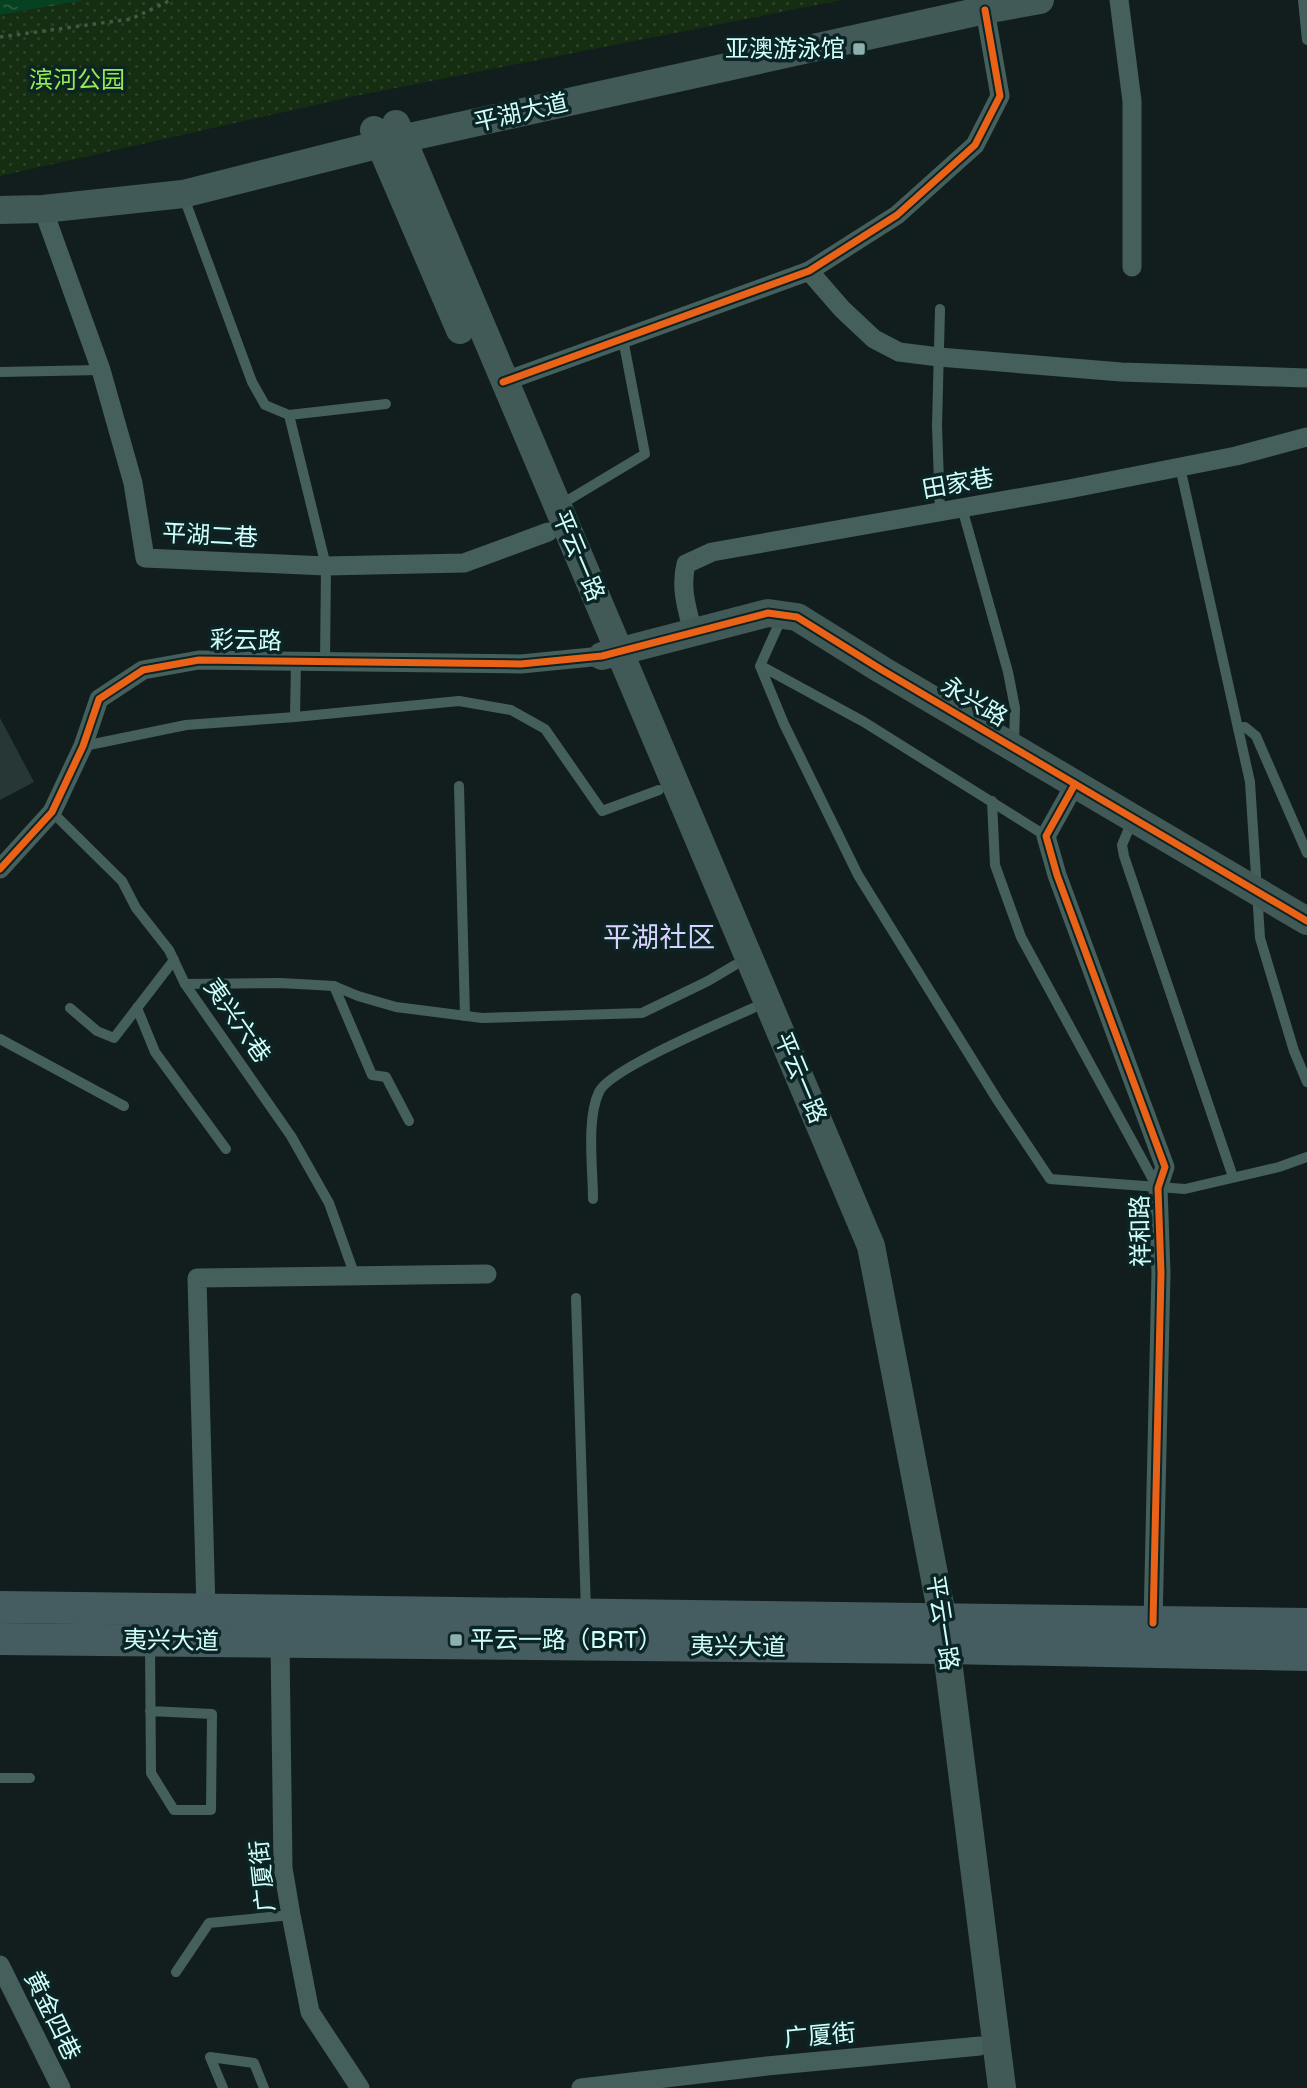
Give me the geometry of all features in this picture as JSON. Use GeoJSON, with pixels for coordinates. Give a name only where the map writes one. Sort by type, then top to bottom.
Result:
{"type":"FeatureCollection","features":[{"type":"Feature","properties":{"kind":"main road","name":"平湖大道"},"geometry":{"type":"LineString","coordinates":[[0,197],[180,180],[978,5],[1040,0]]}},
{"type":"Feature","properties":{"kind":"main road","name":"平湖大道"},"geometry":{"type":"LineString","coordinates":[[0,210],[43,209],[183,194],[388,134]]}},
{"type":"Feature","properties":{"kind":"main road","name":"平云一路"},"geometry":{"type":"LineString","coordinates":[[388,134],[503,382],[552,519]]}},
{"type":"Feature","properties":{"kind":"main road","name":"平云一路"},"geometry":{"type":"LineString","coordinates":[[388,134],[610,654],[871,1245],[937,1634],[1002,2088]]}},
{"type":"Feature","properties":{"kind":"main road","name":"永兴路"},"geometry":{"type":"LineString","coordinates":[[610,654],[768,612],[797,617],[1307,921]]}},
{"type":"Feature","properties":{"kind":"main road","name":"平云一路"},"geometry":{"type":"LineString","coordinates":[[610,654],[659,790],[856,1246],[937,1634],[986,2088]]}},
{"type":"Feature","properties":{"kind":"main road","name":"夷兴大道"},"geometry":{"type":"LineString","coordinates":[[0,1607],[586,1615],[1307,1655]]}},
{"type":"Feature","properties":{"kind":"main road","name":"夷兴大道"},"geometry":{"type":"LineString","coordinates":[[0,1639],[280,1643],[937,1634],[1153,1623],[1307,1624]]}},
{"type":"Feature","properties":{"kind":"street"},"geometry":{"type":"LineString","coordinates":[[1119,0],[1132,101],[1132,267]]}},
{"type":"Feature","properties":{"kind":"street"},"geometry":{"type":"LineString","coordinates":[[503,382],[809,271],[897,215],[975,145],[1000,96],[978,5]]}},
{"type":"Feature","properties":{"kind":"street","name":"平湖二巷"},"geometry":{"type":"LineString","coordinates":[[43,209],[101,370],[133,483],[145,558],[326,566],[464,563],[552,519]]}},
{"type":"Feature","properties":{"kind":"street"},"geometry":{"type":"LineString","coordinates":[[809,271],[842,309],[874,339],[899,352],[939,358],[1121,372],[1307,378]]}},
{"type":"Feature","properties":{"kind":"street","name":"田家巷"},"geometry":{"type":"LineString","coordinates":[[693,632],[684,600],[682,578],[687,564],[712,552],[1180,467],[1236,456],[1307,437]]}},
{"type":"Feature","properties":{"kind":"street","name":"彩云路"},"geometry":{"type":"LineString","coordinates":[[0,869],[52,811],[83,746],[99,699],[143,670],[199,660],[521,664],[610,654]]}},
{"type":"Feature","properties":{"kind":"street"},"geometry":{"type":"LineString","coordinates":[[1046,835],[1075,784]]}},
{"type":"Feature","properties":{"kind":"street","name":"祥和路"},"geometry":{"type":"LineString","coordinates":[[1046,835],[1057,874],[1165,1167],[1158,1188],[1161,1273],[1153,1623]]}},
{"type":"Feature","properties":{"kind":"street"},"geometry":{"type":"LineString","coordinates":[[206,1610],[197,1278],[487,1273]]}},
{"type":"Feature","properties":{"kind":"street","name":"广厦街"},"geometry":{"type":"LineString","coordinates":[[280,1643],[283,1868],[291,1915],[310,2012],[359,2088]]}},
{"type":"Feature","properties":{"kind":"street","name":"黄金四巷"},"geometry":{"type":"LineString","coordinates":[[0,1965],[61,2088]]}},
{"type":"Feature","properties":{"kind":"street","name":"广厦街"},"geometry":{"type":"LineString","coordinates":[[581,2088],[767,2066],[980,2046]]}},
{"type":"Feature","properties":{"kind":"lane"},"geometry":{"type":"LineString","coordinates":[[1303,0],[1307,40]]}},
{"type":"Feature","properties":{"kind":"lane"},"geometry":{"type":"LineString","coordinates":[[183,194],[252,382],[265,405],[289,415],[386,404]]}},
{"type":"Feature","properties":{"kind":"lane"},"geometry":{"type":"LineString","coordinates":[[940,309],[937,426],[940,512]]}},
{"type":"Feature","properties":{"kind":"lane"},"geometry":{"type":"LineString","coordinates":[[552,519],[645,454],[623,339]]}},
{"type":"Feature","properties":{"kind":"lane"},"geometry":{"type":"LineString","coordinates":[[0,372],[101,370]]}},
{"type":"Feature","properties":{"kind":"lane"},"geometry":{"type":"LineString","coordinates":[[289,415],[326,566],[325,662]]}},
{"type":"Feature","properties":{"kind":"lane"},"geometry":{"type":"LineString","coordinates":[[1180,467],[1250,782],[1261,938],[1294,1051],[1307,1082]]}},
{"type":"Feature","properties":{"kind":"lane"},"geometry":{"type":"LineString","coordinates":[[962,508],[1008,672],[1015,708],[1014,748]]}},
{"type":"Feature","properties":{"kind":"lane"},"geometry":{"type":"LineString","coordinates":[[783,615],[760,666],[794,746],[858,875],[998,1101],[1050,1179],[1185,1189],[1279,1167],[1307,1157]]}},
{"type":"Feature","properties":{"kind":"lane"},"geometry":{"type":"LineString","coordinates":[[295,717],[296,661]]}},
{"type":"Feature","properties":{"kind":"lane"},"geometry":{"type":"LineString","coordinates":[[760,666],[864,722],[1046,835]]}},
{"type":"Feature","properties":{"kind":"lane"},"geometry":{"type":"LineString","coordinates":[[83,746],[186,725],[458,701],[511,710],[545,729],[602,811],[659,790]]}},
{"type":"Feature","properties":{"kind":"lane"},"geometry":{"type":"LineString","coordinates":[[1238,728],[1245,727],[1256,736],[1307,853]]}},
{"type":"Feature","properties":{"kind":"lane"},"geometry":{"type":"LineString","coordinates":[[459,786],[465,1016]]}},
{"type":"Feature","properties":{"kind":"lane"},"geometry":{"type":"LineString","coordinates":[[992,801],[995,865],[1021,937],[1158,1188]]}},
{"type":"Feature","properties":{"kind":"lane","name":"夷兴六巷"},"geometry":{"type":"LineString","coordinates":[[52,811],[122,881],[135,908],[169,950],[185,984],[291,1136],[329,1203],[355,1276]]}},
{"type":"Feature","properties":{"kind":"lane"},"geometry":{"type":"LineString","coordinates":[[1133,818],[1122,845],[1124,856],[1233,1177]]}},
{"type":"Feature","properties":{"kind":"lane"},"geometry":{"type":"LineString","coordinates":[[69,1008],[97,1031],[114,1038],[174,960]]}},
{"type":"Feature","properties":{"kind":"lane"},"geometry":{"type":"LineString","coordinates":[[185,984],[280,983],[334,986],[396,1007],[482,1018],[642,1013],[708,981],[734,965]]}},
{"type":"Feature","properties":{"kind":"lane"},"geometry":{"type":"LineString","coordinates":[[334,986],[372,1075],[386,1077],[409,1121]]}},
{"type":"Feature","properties":{"kind":"lane"},"geometry":{"type":"LineString","coordinates":[[138,1008],[155,1052],[226,1149]]}},
{"type":"Feature","properties":{"kind":"lane"},"geometry":{"type":"LineString","coordinates":[[593,1199],[592,1121],[599,1090],[622,1071],[753,1008]]}},
{"type":"Feature","properties":{"kind":"lane"},"geometry":{"type":"LineString","coordinates":[[0,1039],[124,1106]]}},
{"type":"Feature","properties":{"kind":"lane"},"geometry":{"type":"LineString","coordinates":[[576,1298],[586,1615]]}},
{"type":"Feature","properties":{"kind":"lane"},"geometry":{"type":"LineString","coordinates":[[150,1641],[150,1711],[151,1773],[174,1810],[211,1810],[212,1714],[150,1711]]}},
{"type":"Feature","properties":{"kind":"lane"},"geometry":{"type":"LineString","coordinates":[[0,1778],[30,1778]]}},
{"type":"Feature","properties":{"kind":"lane"},"geometry":{"type":"LineString","coordinates":[[176,1972],[209,1923],[291,1915]]}},
{"type":"Feature","properties":{"kind":"lane"},"geometry":{"type":"LineString","coordinates":[[223,2088],[210,2057],[254,2063],[264,2088]]}},
{"type":"Feature","properties":{"kind":"path"},"geometry":{"type":"LineString","coordinates":[[0,37],[131,19],[171,0]]}},
{"type":"Feature","properties":{"kind":"green space","name":"滨河公园"},"geometry":{"type":"Polygon","coordinates":[[[85,0],[842,0],[355,96],[0,176],[0,15],[85,0]]]}},
{"type":"Feature","properties":{"kind":"water"},"geometry":{"type":"Polygon","coordinates":[[[0,0],[85,0],[0,15],[0,0]]]}},
{"type":"Feature","properties":{"kind":"building"},"geometry":{"type":"Polygon","coordinates":[[[0,718],[34,782],[0,800],[0,718]]]}},
{"type":"Feature","properties":{"kind":"cycle path"},"geometry":{"type":"LineString","coordinates":[[503,382],[809,271],[897,215],[975,145],[1000,96],[985,10]]}},
{"type":"Feature","properties":{"kind":"cycle path"},"geometry":{"type":"LineString","coordinates":[[0,869],[52,812],[83,746],[99,699],[143,670],[199,660],[521,664],[602,656],[768,613],[797,617],[1307,921]]}},
{"type":"Feature","properties":{"kind":"cycle path"},"geometry":{"type":"LineString","coordinates":[[1075,784],[1046,836],[1057,875],[1165,1167],[1158,1188],[1161,1273],[1153,1623]]}},
{"type":"Feature","properties":{"kind":"place","name":"亚澳游泳馆"},"geometry":{"type":"Point","coordinates":[859,49]}},
{"type":"Feature","properties":{"kind":"place","name":"平云一路（BRT）"},"geometry":{"type":"Point","coordinates":[456,1640]}},
{"type":"Feature","properties":{"kind":"district","name":"平湖社区"},"geometry":{"type":"Point","coordinates":[659,938]}}]}
